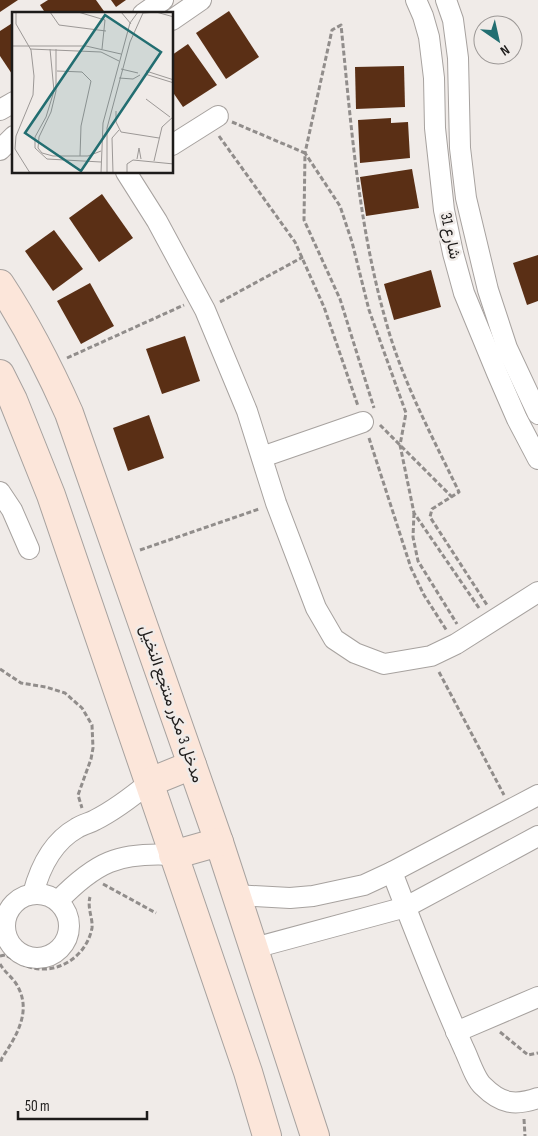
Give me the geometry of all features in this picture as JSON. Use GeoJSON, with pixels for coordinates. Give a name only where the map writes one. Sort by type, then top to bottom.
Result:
{"type":"FeatureCollection","features":[{"type":"Feature","properties":{"kind":"street"},"geometry":{"type":"LineString","coordinates":[[146,12],[163,0]]}},
{"type":"Feature","properties":{"kind":"street"},"geometry":{"type":"LineString","coordinates":[[174,19],[201,0]]}},
{"type":"Feature","properties":{"kind":"street","name":"شارع 31"},"geometry":{"type":"LineString","coordinates":[[416,0],[429,37],[435,128],[444,210],[453,253],[464,293],[517,419],[538,459]]}},
{"type":"Feature","properties":{"kind":"street","name":"شارع 31"},"geometry":{"type":"LineString","coordinates":[[446,0],[453,20],[458,58],[460,148],[466,198],[488,290],[507,348],[538,414]]}},
{"type":"Feature","properties":{"kind":"street"},"geometry":{"type":"LineString","coordinates":[[434,96],[458,96]]}},
{"type":"Feature","properties":{"kind":"street"},"geometry":{"type":"LineString","coordinates":[[0,110],[12,103]]}},
{"type":"Feature","properties":{"kind":"street"},"geometry":{"type":"LineString","coordinates":[[174,144],[213,119]]}},
{"type":"Feature","properties":{"kind":"street"},"geometry":{"type":"LineString","coordinates":[[0,150],[12,138]]}},
{"type":"Feature","properties":{"kind":"street"},"geometry":{"type":"LineString","coordinates":[[129,174],[202,304],[246,411],[276,503],[316,608],[334,638],[354,653],[384,664],[431,656],[460,641],[538,592]]}},
{"type":"Feature","properties":{"kind":"street","name":"مدخل 3 مكرر منتجع النخيل"},"geometry":{"type":"LineString","coordinates":[[0,284],[9,317],[48,366],[69,413],[219,842],[315,1136]]}},
{"type":"Feature","properties":{"kind":"street"},"geometry":{"type":"LineString","coordinates":[[0,374],[13,400],[51,495],[248,1072],[267,1136]]}},
{"type":"Feature","properties":{"kind":"street"},"geometry":{"type":"LineString","coordinates":[[262,457],[373,421]]}},
{"type":"Feature","properties":{"kind":"street"},"geometry":{"type":"LineString","coordinates":[[0,492],[12,510],[29,549]]}},
{"type":"Feature","properties":{"kind":"street"},"geometry":{"type":"LineString","coordinates":[[33,894],[38,874],[46,858],[65,836],[78,827],[95,821],[123,803],[150,782],[192,765]]}},
{"type":"Feature","properties":{"kind":"street"},"geometry":{"type":"LineString","coordinates":[[235,895],[290,898],[313,896],[364,885],[538,795]]}},
{"type":"Feature","properties":{"kind":"street"},"geometry":{"type":"LineString","coordinates":[[254,948],[406,907],[538,836]]}},
{"type":"Feature","properties":{"kind":"street"},"geometry":{"type":"LineString","coordinates":[[58,901],[76,883],[107,862],[125,857],[154,854],[173,855],[219,842]]}},
{"type":"Feature","properties":{"kind":"street"},"geometry":{"type":"LineString","coordinates":[[392,872],[456,1032],[481,1085],[496,1096],[509,1102],[522,1103],[538,1098]]}},
{"type":"Feature","properties":{"kind":"street"},"geometry":{"type":"LineString","coordinates":[[33,894],[50,896],[58,901],[65,910],[69,920],[69,932],[64,943],[56,952],[46,957],[34,958],[5,951],[8,940],[3,922],[14,903],[23,897],[33,894]]}},
{"type":"Feature","properties":{"kind":"street"},"geometry":{"type":"LineString","coordinates":[[456,1032],[538,997]]}},
{"type":"Feature","properties":{"kind":"path"},"geometry":{"type":"LineString","coordinates":[[460,641],[424,595],[411,568],[340,300],[304,220],[305,153],[332,30],[342,25],[357,180],[370,256],[385,319],[418,408],[459,492],[432,510],[430,517],[493,621]]}},
{"type":"Feature","properties":{"kind":"path"},"geometry":{"type":"LineString","coordinates":[[213,119],[305,153],[340,206],[352,242],[369,310],[406,412],[400,445],[414,513],[413,537],[418,561],[460,641]]}},
{"type":"Feature","properties":{"kind":"path"},"geometry":{"type":"LineString","coordinates":[[213,119],[303,257],[373,421],[452,497]]}},
{"type":"Feature","properties":{"kind":"path"},"geometry":{"type":"LineString","coordinates":[[48,366],[202,304],[303,257]]}},
{"type":"Feature","properties":{"kind":"path"},"geometry":{"type":"LineString","coordinates":[[120,557],[276,503]]}},
{"type":"Feature","properties":{"kind":"path"},"geometry":{"type":"LineString","coordinates":[[414,513],[493,621]]}},
{"type":"Feature","properties":{"kind":"path"},"geometry":{"type":"LineString","coordinates":[[431,656],[512,809]]}},
{"type":"Feature","properties":{"kind":"path"},"geometry":{"type":"LineString","coordinates":[[0,669],[21,683],[46,687],[65,693],[82,708],[92,725],[93,748],[78,795],[82,807],[95,821]]}},
{"type":"Feature","properties":{"kind":"path"},"geometry":{"type":"LineString","coordinates":[[96,887],[110,871],[107,862]]}},
{"type":"Feature","properties":{"kind":"path"},"geometry":{"type":"LineString","coordinates":[[100,882],[156,913]]}},
{"type":"Feature","properties":{"kind":"path"},"geometry":{"type":"LineString","coordinates":[[5,951],[5,955],[34,968],[45,969],[68,963],[77,956],[90,936],[92,925],[88,903],[91,891]]}},
{"type":"Feature","properties":{"kind":"path"},"geometry":{"type":"LineString","coordinates":[[0,964],[19,988],[23,1000],[23,1012],[21,1025],[0,1064]]}},
{"type":"Feature","properties":{"kind":"path"},"geometry":{"type":"LineString","coordinates":[[485,1020],[528,1055],[538,1053]]}},
{"type":"Feature","properties":{"kind":"building"},"geometry":{"type":"Polygon","coordinates":[[[0,0],[18,0],[0,12],[0,0]]]}},
{"type":"Feature","properties":{"kind":"building"},"geometry":{"type":"Polygon","coordinates":[[[48,0],[96,0],[105,12],[45,12],[40,5],[48,0]]]}},
{"type":"Feature","properties":{"kind":"building"},"geometry":{"type":"Polygon","coordinates":[[[111,0],[126,0],[116,7],[111,0]]]}},
{"type":"Feature","properties":{"kind":"building"},"geometry":{"type":"Polygon","coordinates":[[[229,11],[259,57],[226,79],[196,33],[229,11]]]}},
{"type":"Feature","properties":{"kind":"building"},"geometry":{"type":"Polygon","coordinates":[[[12,23],[12,74],[0,56],[0,31],[12,23]]]}},
{"type":"Feature","properties":{"kind":"building"},"geometry":{"type":"Polygon","coordinates":[[[188,44],[217,85],[183,107],[174,94],[174,54],[188,44]]]}},
{"type":"Feature","properties":{"kind":"building"},"geometry":{"type":"Polygon","coordinates":[[[404,66],[405,107],[356,109],[355,67],[404,66]]]}},
{"type":"Feature","properties":{"kind":"building"},"geometry":{"type":"Polygon","coordinates":[[[391,118],[391,123],[408,122],[410,158],[360,163],[358,120],[391,118]]]}},
{"type":"Feature","properties":{"kind":"building"},"geometry":{"type":"Polygon","coordinates":[[[412,169],[419,208],[366,216],[360,177],[412,169]]]}},
{"type":"Feature","properties":{"kind":"building"},"geometry":{"type":"Polygon","coordinates":[[[102,194],[133,238],[99,262],[69,218],[102,194]]]}},
{"type":"Feature","properties":{"kind":"building"},"geometry":{"type":"Polygon","coordinates":[[[54,230],[83,269],[53,291],[25,251],[54,230]]]}},
{"type":"Feature","properties":{"kind":"building"},"geometry":{"type":"Polygon","coordinates":[[[538,255],[538,301],[527,305],[513,263],[538,255]]]}},
{"type":"Feature","properties":{"kind":"building"},"geometry":{"type":"Polygon","coordinates":[[[431,270],[441,307],[394,320],[384,284],[431,270]]]}},
{"type":"Feature","properties":{"kind":"building"},"geometry":{"type":"Polygon","coordinates":[[[90,283],[114,326],[81,344],[57,301],[90,283]]]}},
{"type":"Feature","properties":{"kind":"building"},"geometry":{"type":"Polygon","coordinates":[[[185,336],[200,381],[162,394],[146,349],[185,336]]]}},
{"type":"Feature","properties":{"kind":"building"},"geometry":{"type":"Polygon","coordinates":[[[149,415],[164,458],[128,471],[113,428],[149,415]]]}}]}
